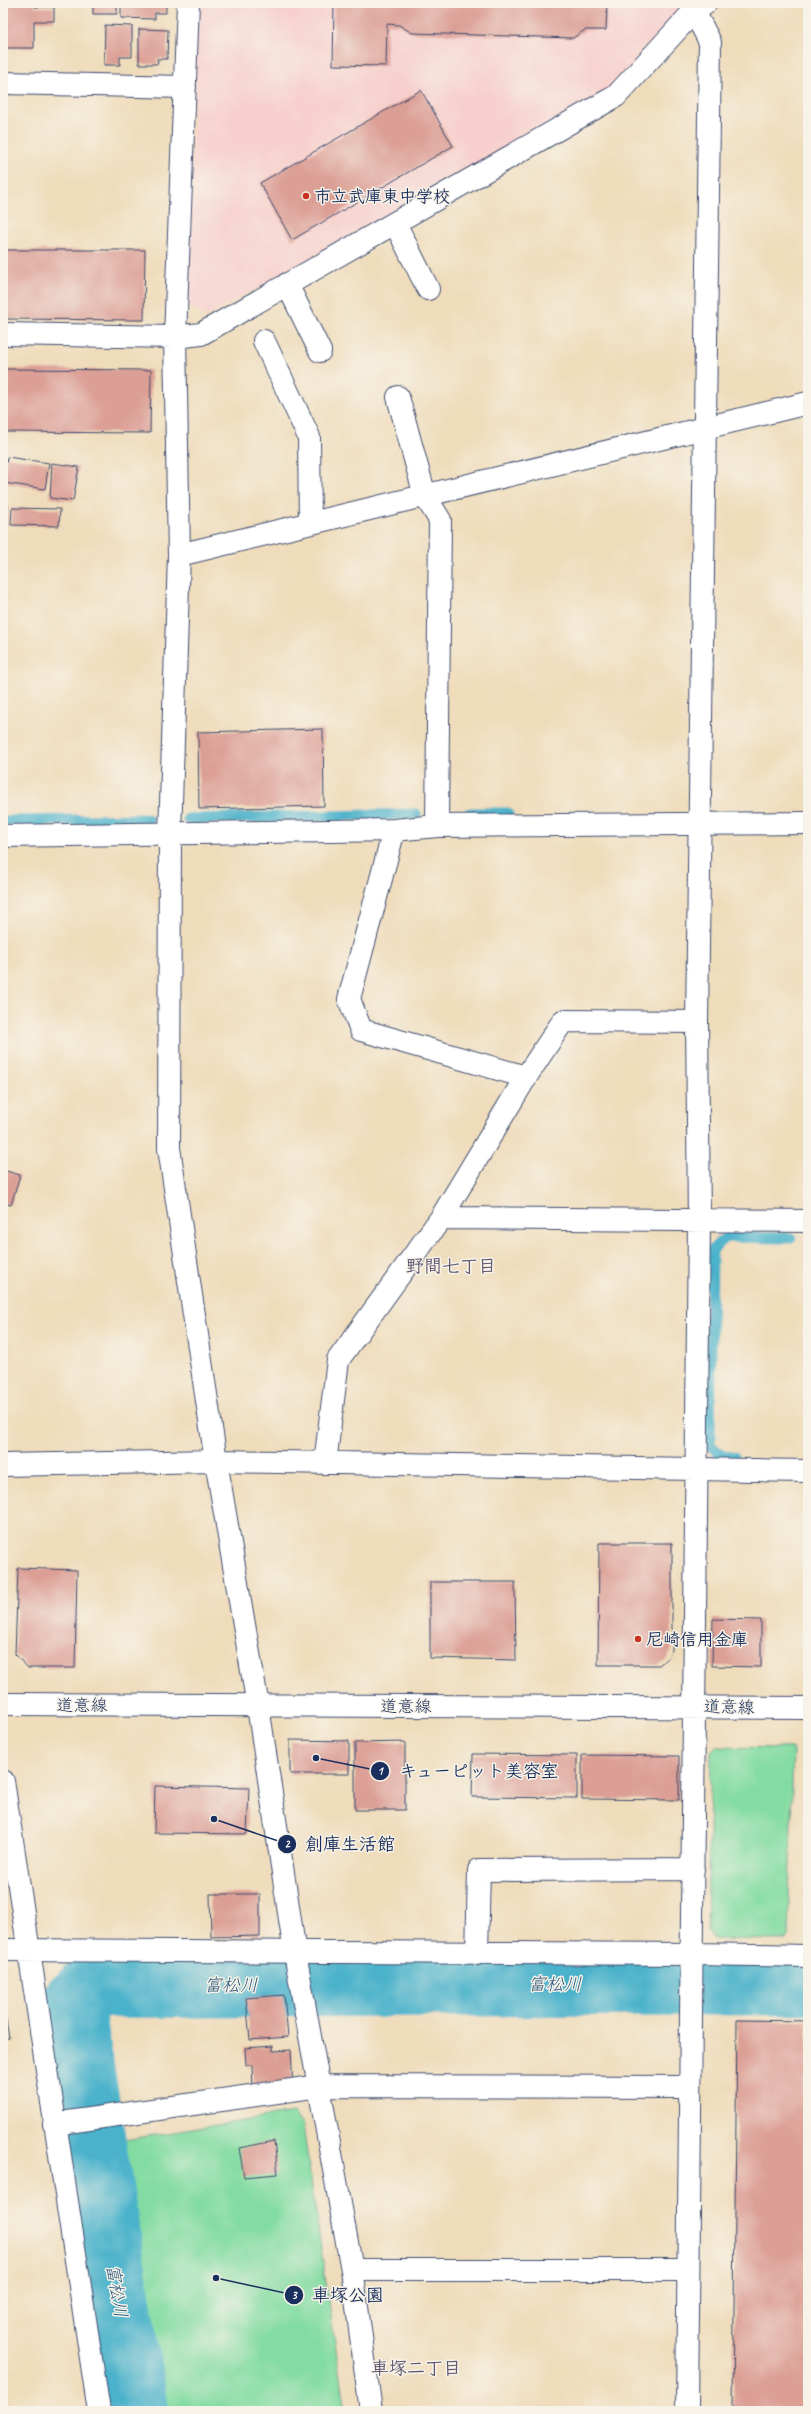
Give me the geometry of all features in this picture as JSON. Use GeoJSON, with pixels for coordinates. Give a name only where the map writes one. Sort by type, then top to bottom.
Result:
{"type":"FeatureCollection","features":[{"type":"Feature","properties":{"kind":"street"},"geometry":{"type":"LineString","coordinates":[[188,3],[175,337],[179,555],[170,834],[170,1148],[216,1461],[258,1706],[318,2086],[352,2270],[371,2411]]}},
{"type":"Feature","properties":{"kind":"street"},"geometry":{"type":"LineString","coordinates":[[3,334],[175,337],[201,334],[616,96],[700,7]]}},
{"type":"Feature","properties":{"kind":"street"},"geometry":{"type":"LineString","coordinates":[[687,2411],[690,2087],[693,1962],[695,1470],[699,1221],[698,1022],[710,42],[700,7]]}},
{"type":"Feature","properties":{"kind":"street"},"geometry":{"type":"LineString","coordinates":[[3,83],[185,87]]}},
{"type":"Feature","properties":{"kind":"street"},"geometry":{"type":"LineString","coordinates":[[395,223],[428,289]]}},
{"type":"Feature","properties":{"kind":"street"},"geometry":{"type":"LineString","coordinates":[[287,284],[320,350]]}},
{"type":"Feature","properties":{"kind":"street"},"geometry":{"type":"LineString","coordinates":[[264,341],[310,437],[310,523]]}},
{"type":"Feature","properties":{"kind":"street"},"geometry":{"type":"LineString","coordinates":[[398,397],[425,496],[440,520],[437,826]]}},
{"type":"Feature","properties":{"kind":"street"},"geometry":{"type":"LineString","coordinates":[[179,555],[808,403]]}},
{"type":"Feature","properties":{"kind":"street"},"geometry":{"type":"LineString","coordinates":[[3,836],[394,830],[437,826],[808,823]]}},
{"type":"Feature","properties":{"kind":"street"},"geometry":{"type":"LineString","coordinates":[[394,830],[349,999],[361,1030],[526,1077]]}},
{"type":"Feature","properties":{"kind":"street"},"geometry":{"type":"LineString","coordinates":[[325,1463],[338,1360],[441,1218],[526,1077],[563,1021],[698,1022]]}},
{"type":"Feature","properties":{"kind":"street"},"geometry":{"type":"LineString","coordinates":[[441,1218],[808,1221]]}},
{"type":"Feature","properties":{"kind":"street"},"geometry":{"type":"LineString","coordinates":[[3,1465],[216,1461],[695,1470],[808,1470]]}},
{"type":"Feature","properties":{"kind":"street","name":"道意線"},"geometry":{"type":"LineString","coordinates":[[3,1704],[808,1708]]}},
{"type":"Feature","properties":{"kind":"street"},"geometry":{"type":"LineString","coordinates":[[3,1781],[54,2124],[99,2411]]}},
{"type":"Feature","properties":{"kind":"street"},"geometry":{"type":"LineString","coordinates":[[477,1954],[479,1870],[693,1869]]}},
{"type":"Feature","properties":{"kind":"street"},"geometry":{"type":"LineString","coordinates":[[3,1950],[299,1972],[477,1954],[693,1962],[808,1956]]}},
{"type":"Feature","properties":{"kind":"street"},"geometry":{"type":"LineString","coordinates":[[54,2124],[318,2086],[690,2087]]}},
{"type":"Feature","properties":{"kind":"street"},"geometry":{"type":"LineString","coordinates":[[352,2270],[688,2270]]}},
{"type":"Feature","properties":{"kind":"shaded area","name":"市立武庫東中学校"},"geometry":{"type":"Polygon","coordinates":[[[197,3],[684,3],[614,88],[206,317],[186,304],[197,3]]]}},
{"type":"Feature","properties":{"kind":"green space"},"geometry":{"type":"Polygon","coordinates":[[[716,1747],[793,1748],[788,1940],[713,1939],[707,1931],[711,1752],[716,1747]]]}},
{"type":"Feature","properties":{"kind":"green space"},"geometry":{"type":"Polygon","coordinates":[[[293,2113],[303,2126],[345,2411],[128,2411],[86,2146],[293,2113]]]}},
{"type":"Feature","properties":{"kind":"building"},"geometry":{"type":"Polygon","coordinates":[[[3,3],[35,3],[35,7],[54,7],[54,21],[34,21],[34,48],[3,48],[3,3]]]}},
{"type":"Feature","properties":{"kind":"building"},"geometry":{"type":"Polygon","coordinates":[[[93,3],[117,3],[117,14],[93,14],[93,3]]]}},
{"type":"Feature","properties":{"kind":"building"},"geometry":{"type":"Polygon","coordinates":[[[121,3],[166,3],[166,13],[155,13],[155,19],[121,18],[121,3]]]}},
{"type":"Feature","properties":{"kind":"building"},"geometry":{"type":"Polygon","coordinates":[[[334,3],[607,3],[606,30],[585,30],[573,38],[412,33],[399,25],[387,24],[386,66],[333,65],[334,3]]]}},
{"type":"Feature","properties":{"kind":"building"},"geometry":{"type":"Polygon","coordinates":[[[105,25],[132,26],[132,57],[120,57],[120,65],[104,65],[105,25]]]}},
{"type":"Feature","properties":{"kind":"building"},"geometry":{"type":"Polygon","coordinates":[[[139,29],[168,30],[167,59],[157,59],[158,64],[139,64],[139,29]]]}},
{"type":"Feature","properties":{"kind":"building"},"geometry":{"type":"Polygon","coordinates":[[[421,90],[453,146],[292,240],[260,183],[421,90]]]}},
{"type":"Feature","properties":{"kind":"building"},"geometry":{"type":"Polygon","coordinates":[[[3,250],[145,250],[144,320],[3,319],[3,250]]]}},
{"type":"Feature","properties":{"kind":"building"},"geometry":{"type":"Polygon","coordinates":[[[3,369],[151,370],[150,433],[3,432],[3,369]]]}},
{"type":"Feature","properties":{"kind":"building"},"geometry":{"type":"Polygon","coordinates":[[[7,457],[49,463],[45,489],[4,483],[7,457]]]}},
{"type":"Feature","properties":{"kind":"building"},"geometry":{"type":"Polygon","coordinates":[[[52,463],[79,467],[73,501],[50,498],[52,463]]]}},
{"type":"Feature","properties":{"kind":"building"},"geometry":{"type":"Polygon","coordinates":[[[3,506],[8,506],[7,526],[3,526],[3,506]]]}},
{"type":"Feature","properties":{"kind":"building"},"geometry":{"type":"Polygon","coordinates":[[[12,508],[60,509],[59,526],[11,525],[12,508]]]}},
{"type":"Feature","properties":{"kind":"building"},"geometry":{"type":"Polygon","coordinates":[[[323,729],[324,806],[199,809],[198,732],[323,729]]]}},
{"type":"Feature","properties":{"kind":"building"},"geometry":{"type":"Polygon","coordinates":[[[3,1170],[20,1175],[11,1205],[3,1203],[3,1170]]]}},
{"type":"Feature","properties":{"kind":"building"},"geometry":{"type":"Polygon","coordinates":[[[599,1543],[672,1543],[672,1650],[667,1659],[659,1665],[598,1665],[599,1543]]]}},
{"type":"Feature","properties":{"kind":"building"},"geometry":{"type":"Polygon","coordinates":[[[18,1568],[77,1570],[75,1668],[28,1668],[15,1654],[18,1568]]]}},
{"type":"Feature","properties":{"kind":"building"},"geometry":{"type":"Polygon","coordinates":[[[430,1582],[515,1582],[516,1660],[430,1658],[430,1582]]]}},
{"type":"Feature","properties":{"kind":"building"},"geometry":{"type":"Polygon","coordinates":[[[713,1619],[761,1620],[761,1667],[712,1666],[713,1619]]]}},
{"type":"Feature","properties":{"kind":"building"},"geometry":{"type":"Polygon","coordinates":[[[290,1740],[349,1741],[349,1774],[290,1774],[290,1740]]]}},
{"type":"Feature","properties":{"kind":"building"},"geometry":{"type":"Polygon","coordinates":[[[405,1742],[405,1810],[355,1810],[355,1743],[405,1742]]]}},
{"type":"Feature","properties":{"kind":"building"},"geometry":{"type":"Polygon","coordinates":[[[473,1754],[577,1755],[577,1798],[472,1797],[473,1754]]]}},
{"type":"Feature","properties":{"kind":"building"},"geometry":{"type":"Polygon","coordinates":[[[582,1755],[679,1756],[679,1800],[582,1799],[582,1755]]]}},
{"type":"Feature","properties":{"kind":"building"},"geometry":{"type":"Polygon","coordinates":[[[155,1786],[249,1788],[247,1834],[154,1833],[155,1786]]]}},
{"type":"Feature","properties":{"kind":"building"},"geometry":{"type":"Polygon","coordinates":[[[210,1894],[260,1894],[260,1936],[211,1937],[210,1894]]]}},
{"type":"Feature","properties":{"kind":"building"},"geometry":{"type":"Polygon","coordinates":[[[284,1995],[288,2037],[250,2040],[246,1998],[284,1995]]]}},
{"type":"Feature","properties":{"kind":"building"},"geometry":{"type":"Polygon","coordinates":[[[3,2001],[9,2038],[3,2039],[3,2001]]]}},
{"type":"Feature","properties":{"kind":"building"},"geometry":{"type":"Polygon","coordinates":[[[737,2020],[808,2021],[808,2411],[733,2411],[737,2020]]]}},
{"type":"Feature","properties":{"kind":"building"},"geometry":{"type":"Polygon","coordinates":[[[273,2046],[273,2051],[291,2050],[293,2087],[253,2089],[252,2065],[246,2065],[245,2048],[273,2046]]]}},
{"type":"Feature","properties":{"kind":"building"},"geometry":{"type":"Polygon","coordinates":[[[274,2141],[278,2174],[244,2177],[239,2148],[274,2141]]]}},
{"type":"Feature","properties":{"kind":"waterway"},"geometry":{"type":"LineString","coordinates":[[470,813],[508,813]]}},
{"type":"Feature","properties":{"kind":"waterway"},"geometry":{"type":"LineString","coordinates":[[188,819],[416,814]]}},
{"type":"Feature","properties":{"kind":"waterway"},"geometry":{"type":"LineString","coordinates":[[3,821],[148,819]]}},
{"type":"Feature","properties":{"kind":"waterway"},"geometry":{"type":"LineString","coordinates":[[734,1457],[722,1456],[710,1445],[712,1250],[726,1237],[791,1238]]}},
{"type":"Feature","properties":{"kind":"waterway","name":"富松川"},"geometry":{"type":"LineString","coordinates":[[136,2411],[72,2003],[92,1986],[808,1983]]}},
{"type":"Feature","properties":{"kind":"place","name":"市立武庫東中学校"},"geometry":{"type":"Point","coordinates":[306,196]}},
{"type":"Feature","properties":{"kind":"place","name":"尼崎信用金庫"},"geometry":{"type":"Point","coordinates":[638,1639]}},
{"type":"Feature","properties":{"kind":"place","name":"キューピット美容室"},"geometry":{"type":"Point","coordinates":[316,1758]}},
{"type":"Feature","properties":{"kind":"place","name":"創庫生活館"},"geometry":{"type":"Point","coordinates":[214,1819]}},
{"type":"Feature","properties":{"kind":"place","name":"車塚公園"},"geometry":{"type":"Point","coordinates":[216,2278]}},
{"type":"Feature","properties":{"kind":"district","name":"野間七丁目"},"geometry":{"type":"Point","coordinates":[451,1266]}},
{"type":"Feature","properties":{"kind":"district","name":"車塚二丁目"},"geometry":{"type":"Point","coordinates":[416,2368]}}]}
